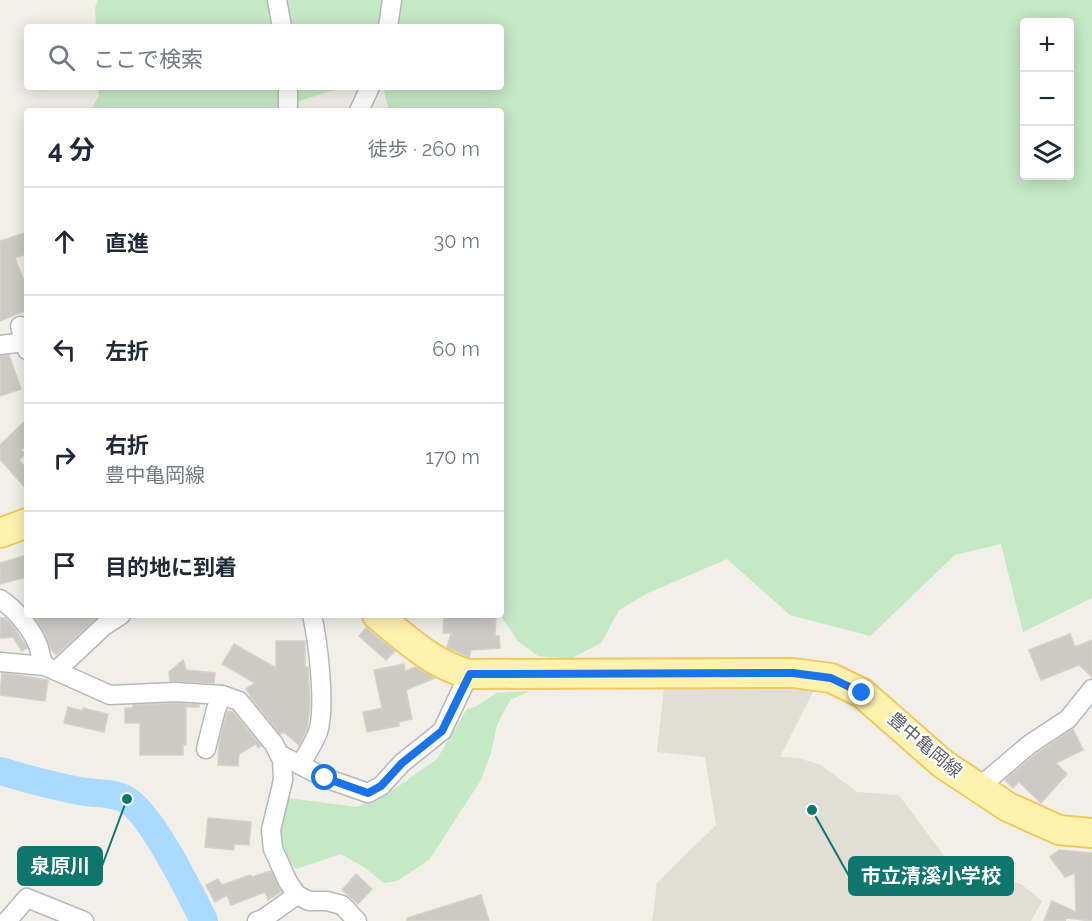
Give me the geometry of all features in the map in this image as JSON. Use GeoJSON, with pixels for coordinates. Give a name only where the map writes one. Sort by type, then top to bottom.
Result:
{"type":"FeatureCollection","features":[{"type":"Feature","properties":{"kind":"main road"},"geometry":{"type":"LineString","coordinates":[[0,533],[24,524]]}},
{"type":"Feature","properties":{"kind":"main road","name":"豊中亀岡線"},"geometry":{"type":"LineString","coordinates":[[381,618],[416,647],[452,669],[470,674],[793,673],[831,678],[862,693],[943,764],[1008,807],[1059,830],[1092,833]]}},
{"type":"Feature","properties":{"kind":"street"},"geometry":{"type":"LineString","coordinates":[[277,0],[281,24]]}},
{"type":"Feature","properties":{"kind":"street"},"geometry":{"type":"LineString","coordinates":[[388,24],[392,0]]}},
{"type":"Feature","properties":{"kind":"street"},"geometry":{"type":"LineString","coordinates":[[288,90],[288,108]]}},
{"type":"Feature","properties":{"kind":"street"},"geometry":{"type":"LineString","coordinates":[[360,108],[369,90]]}},
{"type":"Feature","properties":{"kind":"street"},"geometry":{"type":"LineString","coordinates":[[0,345],[24,339]]}},
{"type":"Feature","properties":{"kind":"street"},"geometry":{"type":"LineString","coordinates":[[0,599],[9,605],[28,628],[38,644],[41,660],[51,668],[110,695],[175,692],[222,695],[239,701],[262,727],[282,760],[284,780],[271,830],[273,849],[288,882],[297,895],[309,901],[327,901],[342,905],[357,921]]}},
{"type":"Feature","properties":{"kind":"street"},"geometry":{"type":"LineString","coordinates":[[0,662],[51,668],[116,618]]}},
{"type":"Feature","properties":{"kind":"street"},"geometry":{"type":"LineString","coordinates":[[300,765],[318,732],[321,712],[317,638],[313,618]]}},
{"type":"Feature","properties":{"kind":"street"},"geometry":{"type":"LineString","coordinates":[[279,754],[325,778],[368,793],[381,786],[402,763],[442,731],[470,674]]}},
{"type":"Feature","properties":{"kind":"street"},"geometry":{"type":"LineString","coordinates":[[978,788],[1030,744],[1068,719],[1092,689]]}},
{"type":"Feature","properties":{"kind":"street"},"geometry":{"type":"LineString","coordinates":[[206,749],[222,695]]}},
{"type":"Feature","properties":{"kind":"street"},"geometry":{"type":"LineString","coordinates":[[257,921],[297,895]]}},
{"type":"Feature","properties":{"kind":"street"},"geometry":{"type":"LineString","coordinates":[[7,921],[27,898],[84,921]]}},
{"type":"Feature","properties":{"kind":"shaded area"},"geometry":{"type":"Polygon","coordinates":[[[817,684],[780,757],[798,758],[821,765],[857,792],[899,795],[955,871],[993,876],[1021,884],[1042,901],[1031,921],[652,921],[657,883],[716,825],[705,757],[657,752],[664,688],[817,684]]]}},
{"type":"Feature","properties":{"kind":"green space"},"geometry":{"type":"Polygon","coordinates":[[[98,0],[1092,0],[1092,598],[1023,632],[1001,544],[955,555],[870,636],[790,615],[727,559],[648,593],[619,610],[601,643],[570,659],[538,656],[518,641],[502,618],[504,618],[504,108],[388,108],[384,90],[504,90],[504,24],[96,24],[95,8],[98,0]]]}},
{"type":"Feature","properties":{"kind":"green space"},"geometry":{"type":"Polygon","coordinates":[[[98,90],[333,90],[278,108],[92,108],[99,96],[98,90]]]}},
{"type":"Feature","properties":{"kind":"green space"},"geometry":{"type":"Polygon","coordinates":[[[530,691],[510,700],[497,725],[491,753],[481,780],[429,860],[397,881],[384,883],[365,868],[341,854],[296,869],[282,854],[277,832],[288,798],[357,807],[396,788],[437,759],[467,709],[475,707],[496,693],[530,691]]]}},
{"type":"Feature","properties":{"kind":"building"},"geometry":{"type":"Polygon","coordinates":[[[24,233],[24,255],[15,258],[24,281],[24,311],[0,321],[0,241],[24,233]]]}},
{"type":"Feature","properties":{"kind":"building"},"geometry":{"type":"Polygon","coordinates":[[[9,355],[21,389],[0,396],[0,356],[9,355]]]}},
{"type":"Feature","properties":{"kind":"building"},"geometry":{"type":"Polygon","coordinates":[[[24,422],[24,448],[21,450],[24,455],[19,460],[24,466],[24,487],[0,459],[0,445],[24,422]]]}},
{"type":"Feature","properties":{"kind":"building"},"geometry":{"type":"Polygon","coordinates":[[[24,556],[24,578],[0,584],[0,563],[24,556]]]}},
{"type":"Feature","properties":{"kind":"building"},"geometry":{"type":"Polygon","coordinates":[[[0,618],[5,618],[13,626],[27,648],[22,651],[13,637],[0,638],[0,618]]]}},
{"type":"Feature","properties":{"kind":"building"},"geometry":{"type":"Polygon","coordinates":[[[35,618],[97,618],[56,655],[35,618]]]}},
{"type":"Feature","properties":{"kind":"building"},"geometry":{"type":"Polygon","coordinates":[[[444,618],[496,618],[495,636],[499,636],[500,648],[471,650],[469,657],[447,647],[451,633],[443,633],[444,618]]]}},
{"type":"Feature","properties":{"kind":"building"},"geometry":{"type":"Polygon","coordinates":[[[366,628],[395,651],[386,660],[359,636],[366,628]]]}},
{"type":"Feature","properties":{"kind":"building"},"geometry":{"type":"Polygon","coordinates":[[[1070,634],[1075,647],[1092,640],[1092,677],[1079,665],[1041,680],[1029,650],[1070,634]]]}},
{"type":"Feature","properties":{"kind":"building"},"geometry":{"type":"Polygon","coordinates":[[[276,641],[305,641],[305,667],[308,667],[310,706],[307,729],[299,745],[284,732],[280,734],[251,697],[246,689],[255,683],[222,664],[234,644],[276,668],[276,641]]]}},
{"type":"Feature","properties":{"kind":"building"},"geometry":{"type":"Polygon","coordinates":[[[183,660],[186,670],[215,673],[214,683],[170,681],[169,672],[183,660]]]}},
{"type":"Feature","properties":{"kind":"building"},"geometry":{"type":"Polygon","coordinates":[[[404,664],[405,671],[415,667],[435,678],[406,690],[412,719],[399,722],[399,726],[367,732],[363,712],[382,708],[374,670],[404,664]]]}},
{"type":"Feature","properties":{"kind":"building"},"geometry":{"type":"Polygon","coordinates":[[[2,673],[48,680],[45,701],[0,695],[2,673]]]}},
{"type":"Feature","properties":{"kind":"building"},"geometry":{"type":"Polygon","coordinates":[[[175,703],[199,705],[199,707],[186,707],[186,745],[183,745],[183,755],[140,755],[140,723],[125,723],[125,708],[133,708],[133,705],[175,703]]]}},
{"type":"Feature","properties":{"kind":"building"},"geometry":{"type":"Polygon","coordinates":[[[68,707],[108,714],[104,732],[64,723],[68,707]]]}},
{"type":"Feature","properties":{"kind":"building"},"geometry":{"type":"Polygon","coordinates":[[[227,711],[233,712],[261,746],[258,748],[256,744],[239,754],[238,766],[218,765],[219,744],[227,711]]]}},
{"type":"Feature","properties":{"kind":"building"},"geometry":{"type":"Polygon","coordinates":[[[1073,729],[1083,750],[1056,763],[1067,774],[1041,803],[1019,782],[1013,788],[1005,780],[1037,753],[1073,729]]]}},
{"type":"Feature","properties":{"kind":"building"},"geometry":{"type":"Polygon","coordinates":[[[208,818],[251,822],[249,845],[234,844],[234,850],[205,847],[208,818]]]}},
{"type":"Feature","properties":{"kind":"building"},"geometry":{"type":"Polygon","coordinates":[[[1059,850],[1092,853],[1092,921],[1066,918],[1065,921],[1044,921],[1052,901],[1076,912],[1075,873],[1065,877],[1050,857],[1059,850]]]}},
{"type":"Feature","properties":{"kind":"building"},"geometry":{"type":"Polygon","coordinates":[[[271,871],[281,892],[268,900],[265,892],[231,905],[227,895],[215,902],[206,885],[218,879],[222,885],[250,875],[252,877],[271,871]]]}},
{"type":"Feature","properties":{"kind":"building"},"geometry":{"type":"Polygon","coordinates":[[[356,874],[372,889],[358,904],[342,890],[356,874]]]}},
{"type":"Feature","properties":{"kind":"building"},"geometry":{"type":"Polygon","coordinates":[[[481,895],[489,921],[407,921],[407,918],[481,895]]]}},
{"type":"Feature","properties":{"kind":"waterway"},"geometry":{"type":"LineString","coordinates":[[0,771],[59,787],[114,795],[125,799],[135,807],[158,836],[204,921]]}},
{"type":"Feature","properties":{"kind":"place","name":"泉原川"},"geometry":{"type":"Point","coordinates":[127,799]}},
{"type":"Feature","properties":{"kind":"place","name":"市立清溪小学校"},"geometry":{"type":"Point","coordinates":[812,810]}},
{"type":"Feature","properties":{"kind":"route"},"geometry":{"type":"LineString","coordinates":[[325,778],[368,793],[381,786],[402,763],[442,731],[470,674],[793,673],[831,678],[862,693]]}}]}
